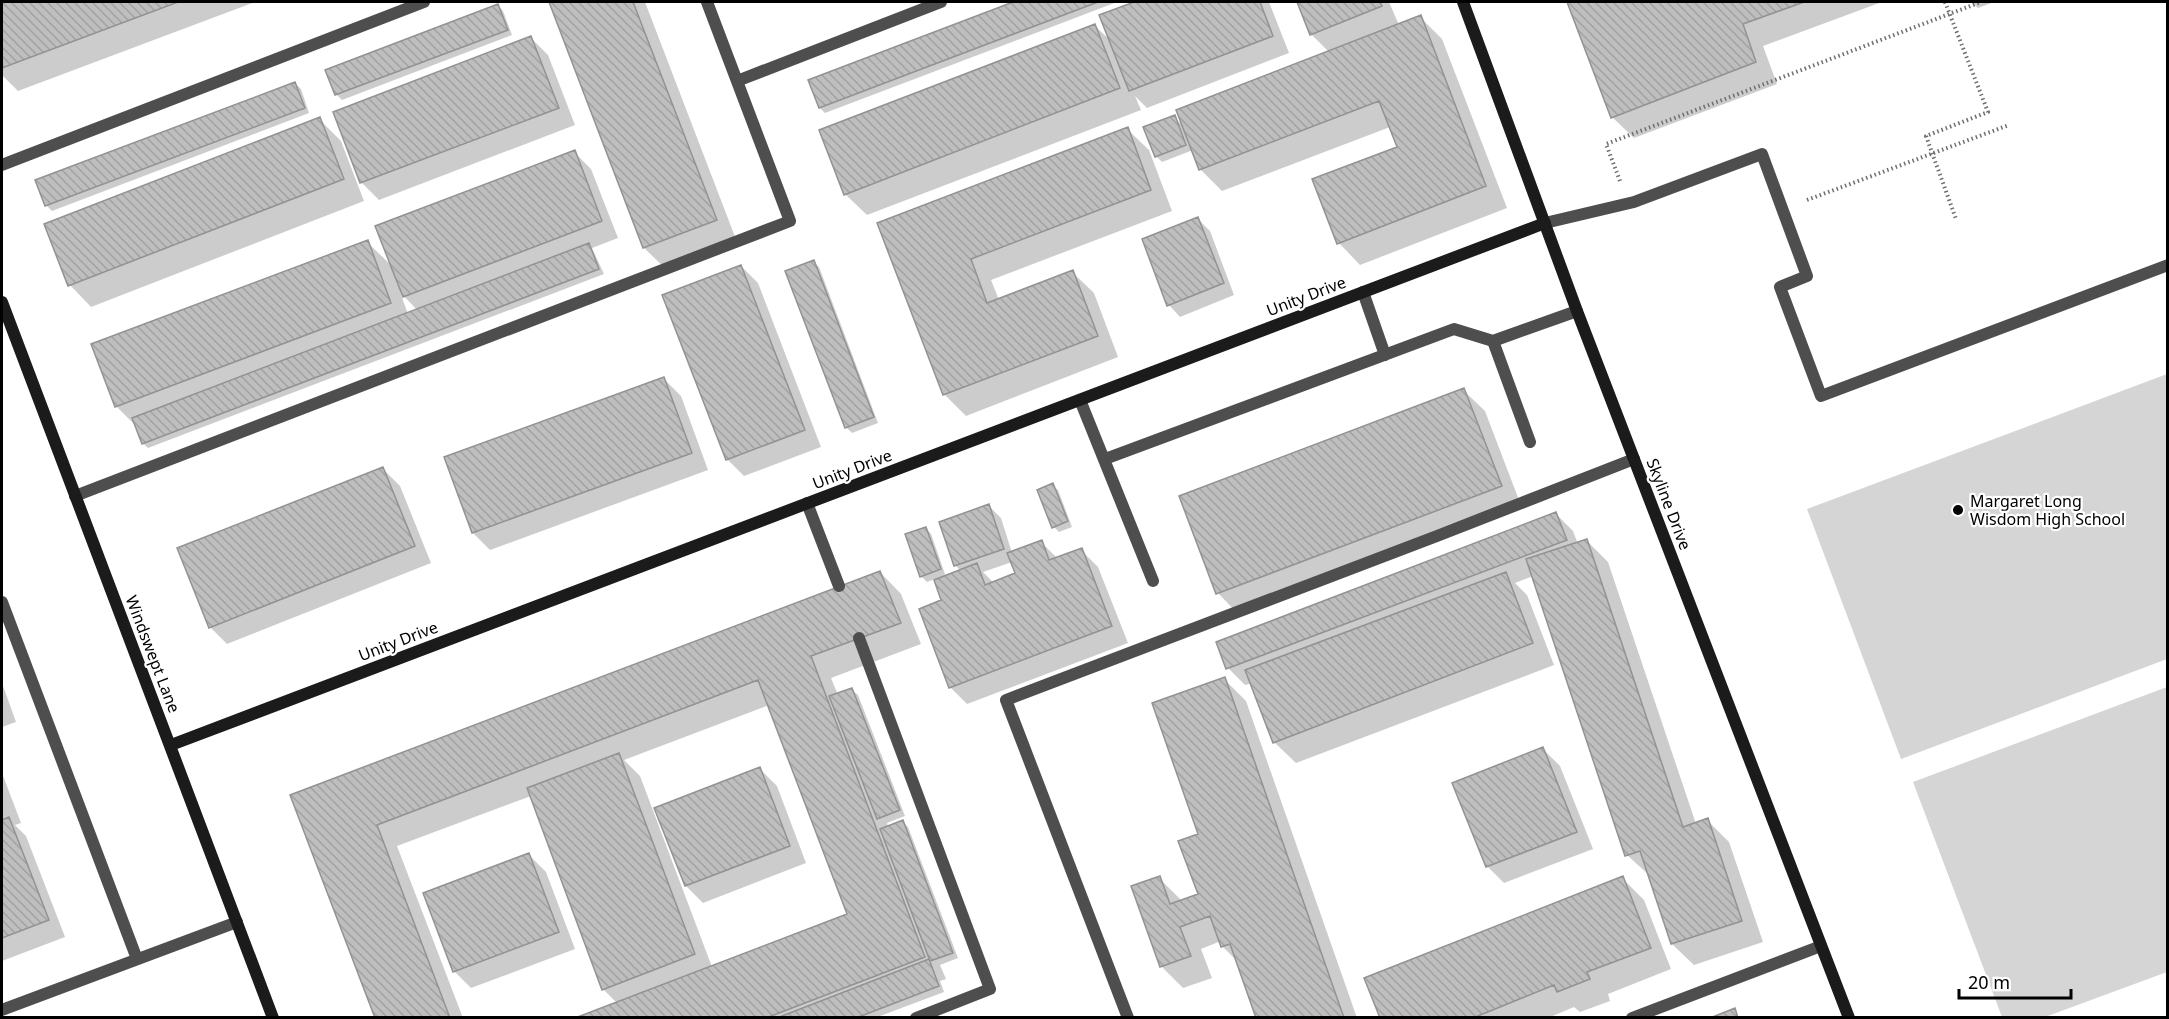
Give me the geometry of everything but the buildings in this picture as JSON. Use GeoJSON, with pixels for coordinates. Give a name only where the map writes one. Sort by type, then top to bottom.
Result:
{"type":"FeatureCollection","features":[{"type":"Feature","properties":{"kind":"street","name":"Skyline Drive"},"geometry":{"type":"LineString","coordinates":[[1463,2],[1577,311],[1849,1017]]}},
{"type":"Feature","properties":{"kind":"street","name":"Unity Drive"},"geometry":{"type":"LineString","coordinates":[[171,745],[1545,223]]}},
{"type":"Feature","properties":{"kind":"street","name":"Windswept Lane"},"geometry":{"type":"LineString","coordinates":[[2,302],[273,1017]]}},
{"type":"Feature","properties":{"kind":"lane"},"geometry":{"type":"LineString","coordinates":[[2,165],[424,2]]}},
{"type":"Feature","properties":{"kind":"lane"},"geometry":{"type":"LineString","coordinates":[[75,495],[790,220],[707,2]]}},
{"type":"Feature","properties":{"kind":"lane"},"geometry":{"type":"LineString","coordinates":[[737,81],[941,2]]}},
{"type":"Feature","properties":{"kind":"lane"},"geometry":{"type":"LineString","coordinates":[[1545,223],[1629,203],[1762,154],[1807,276],[1780,287],[1821,396],[2168,265]]}},
{"type":"Feature","properties":{"kind":"lane"},"geometry":{"type":"LineString","coordinates":[[1363,292],[1384,355]]}},
{"type":"Feature","properties":{"kind":"lane"},"geometry":{"type":"LineString","coordinates":[[1105,459],[1454,329],[1493,341],[1577,311]]}},
{"type":"Feature","properties":{"kind":"lane"},"geometry":{"type":"LineString","coordinates":[[1493,341],[1530,442]]}},
{"type":"Feature","properties":{"kind":"lane"},"geometry":{"type":"LineString","coordinates":[[1080,400],[1153,581]]}},
{"type":"Feature","properties":{"kind":"lane"},"geometry":{"type":"LineString","coordinates":[[1128,1017],[1006,700],[1634,459]]}},
{"type":"Feature","properties":{"kind":"lane"},"geometry":{"type":"LineString","coordinates":[[807,503],[839,586]]}},
{"type":"Feature","properties":{"kind":"lane"},"geometry":{"type":"LineString","coordinates":[[2,602],[137,959]]}},
{"type":"Feature","properties":{"kind":"lane"},"geometry":{"type":"LineString","coordinates":[[859,638],[990,988],[916,1017]]}},
{"type":"Feature","properties":{"kind":"lane"},"geometry":{"type":"LineString","coordinates":[[2,1010],[237,922]]}},
{"type":"Feature","properties":{"kind":"lane"},"geometry":{"type":"LineString","coordinates":[[1632,1017],[1821,946]]}},
{"type":"Feature","properties":{"kind":"path"},"geometry":{"type":"LineString","coordinates":[[1945,2],[1988,112],[1926,136],[1956,219]]}},
{"type":"Feature","properties":{"kind":"path"},"geometry":{"type":"LineString","coordinates":[[1629,203],[1606,144],[1981,2]]}},
{"type":"Feature","properties":{"kind":"path"},"geometry":{"type":"LineString","coordinates":[[1783,209],[2009,125]]}},
{"type":"Feature","properties":{"kind":"shaded area"},"geometry":{"type":"Polygon","coordinates":[[[2167,374],[2167,659],[1901,759],[1807,509],[2167,374]]]}},
{"type":"Feature","properties":{"kind":"shaded area"},"geometry":{"type":"Polygon","coordinates":[[[2167,687],[2167,972],[2045,1017],[2002,1017],[1913,782],[2167,687]]]}},
{"type":"Feature","properties":{"kind":"place","name":"Margaret Long Wisdom High School"},"geometry":{"type":"Point","coordinates":[1958,510]}}]}
